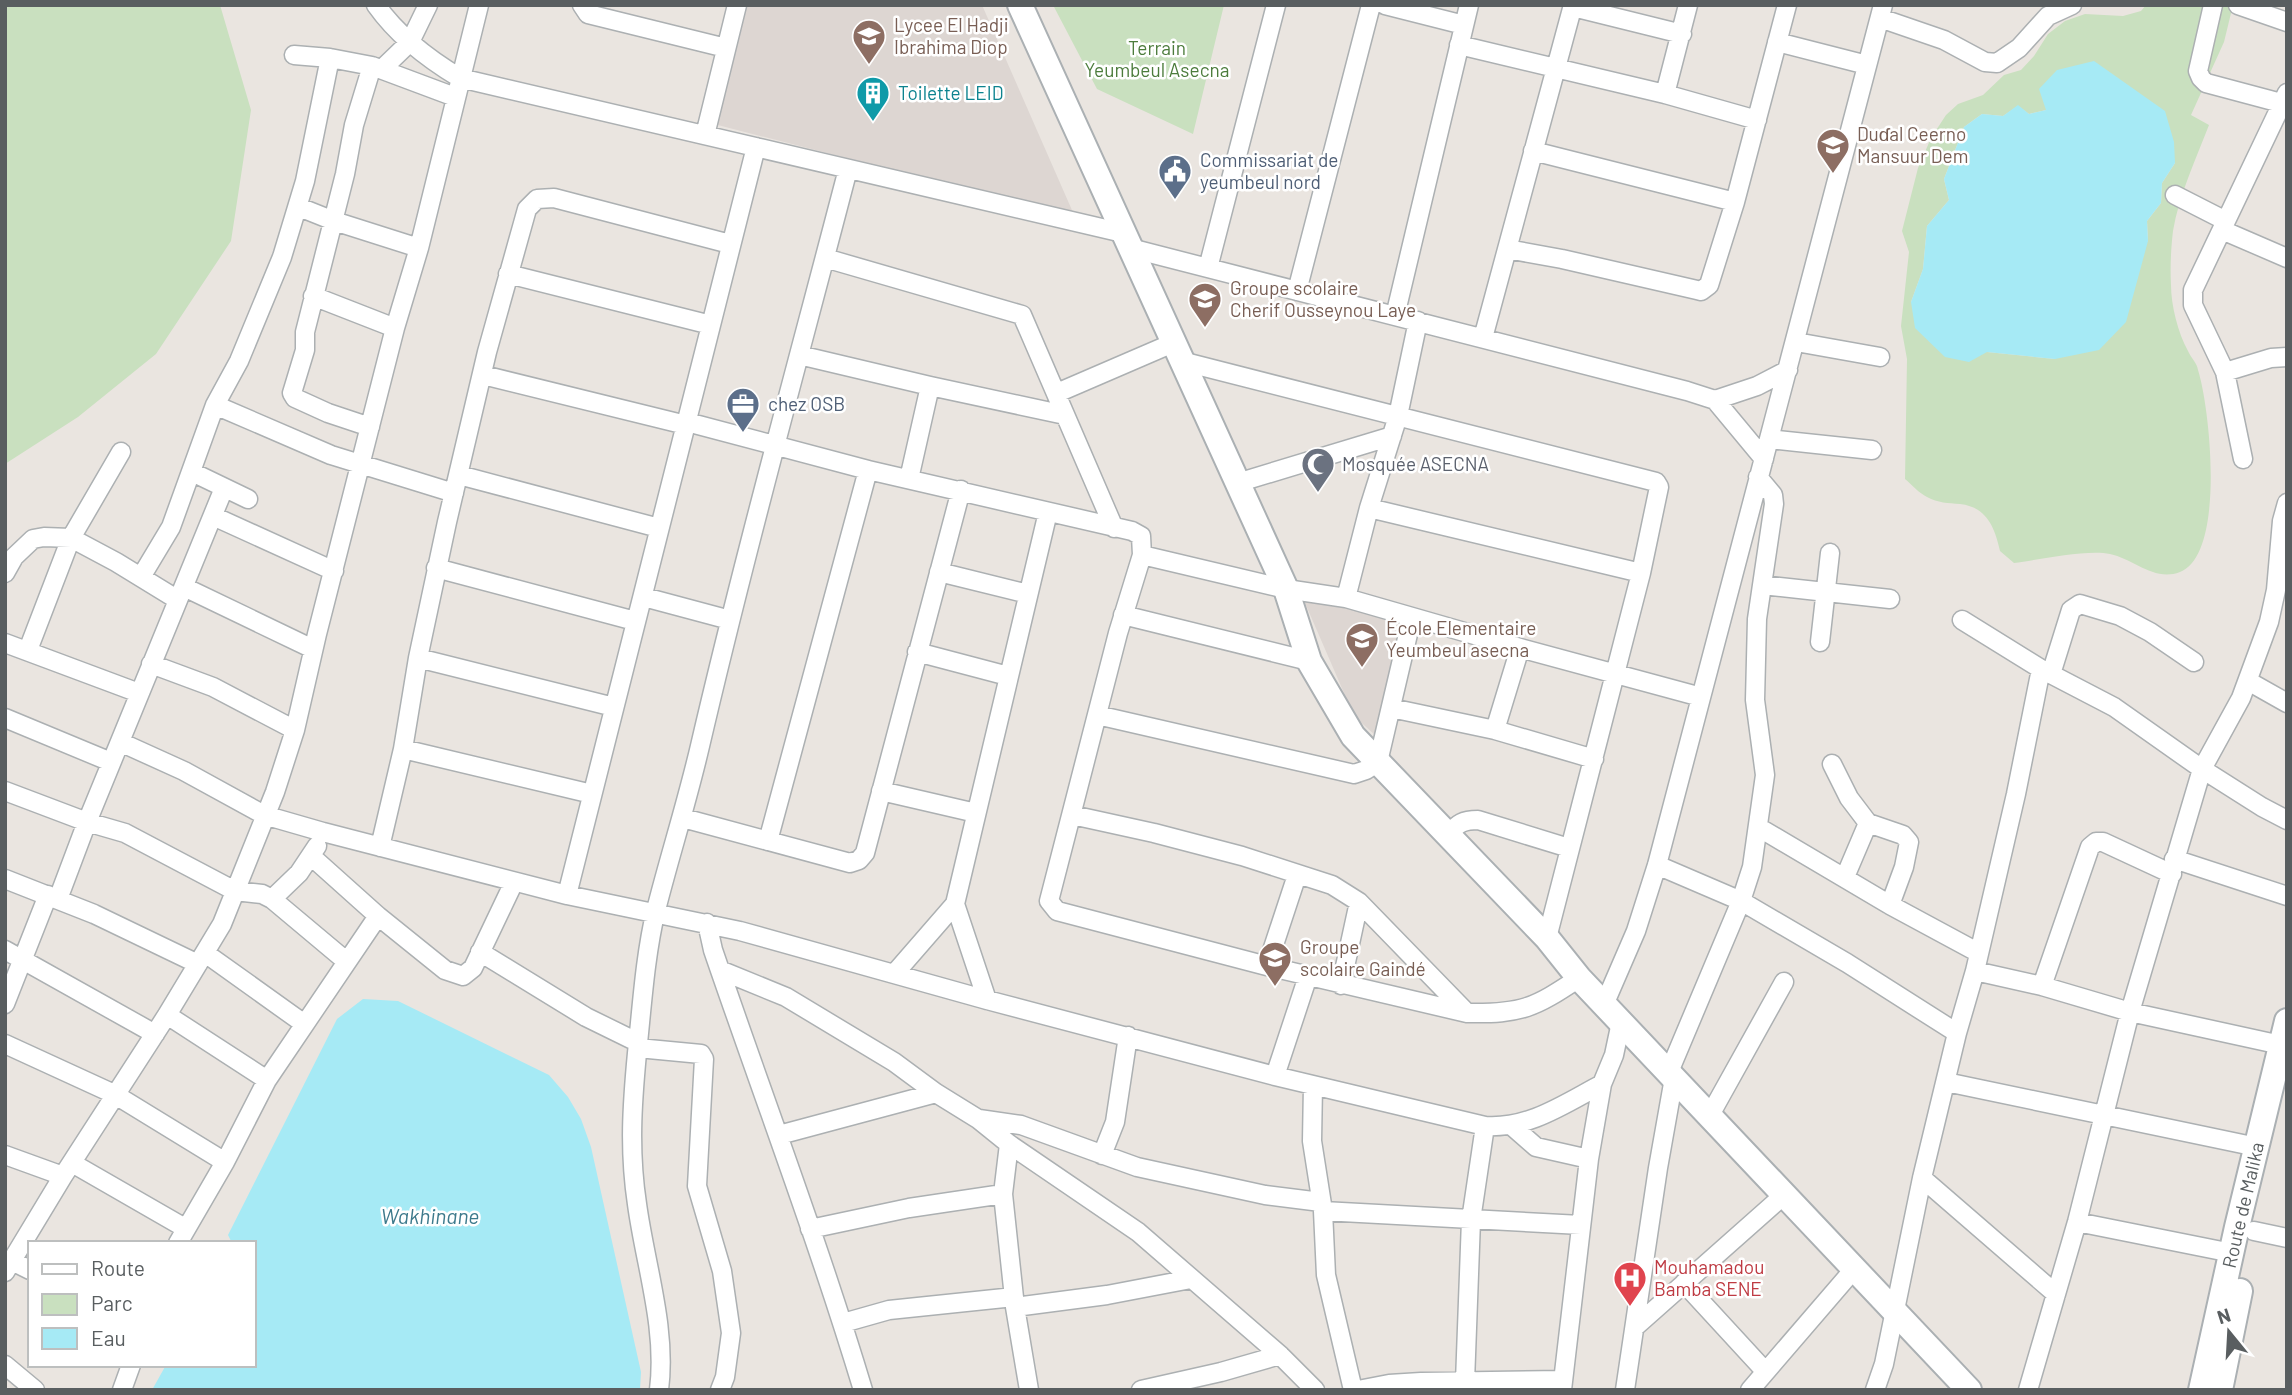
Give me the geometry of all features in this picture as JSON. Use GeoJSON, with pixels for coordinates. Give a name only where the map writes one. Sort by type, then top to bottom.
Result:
{"type":"FeatureCollection","features":[{"type":"Feature","properties":{"kind":"main road"},"geometry":{"type":"LineString","coordinates":[[1020,5],[1286,589],[1310,660],[1353,736],[1547,938],[1579,978],[1969,1390]]}},
{"type":"Feature","properties":{"kind":"main road","name":"Route de Malika"},"geometry":{"type":"LineString","coordinates":[[2201,1390],[2287,1021]]}},
{"type":"Feature","properties":{"kind":"main road","name":"Route de Malika"},"geometry":{"type":"LineString","coordinates":[[2220,1390],[2253,1231],[2287,1089]]}},
{"type":"Feature","properties":{"kind":"street"},"geometry":{"type":"LineString","coordinates":[[376,5],[410,42],[460,78],[848,169],[1127,240],[1208,268],[1688,391],[1715,400],[1764,459]]}},
{"type":"Feature","properties":{"kind":"street"},"geometry":{"type":"LineString","coordinates":[[370,427],[328,413],[293,396],[293,388],[305,350],[305,332],[334,221],[354,125],[377,68],[410,42],[428,5]]}},
{"type":"Feature","properties":{"kind":"street"},"geometry":{"type":"LineString","coordinates":[[28,1269],[10,1257],[155,1034],[222,924],[275,792],[295,730],[313,649],[395,328],[419,247],[479,5]]}},
{"type":"Feature","properties":{"kind":"street"},"geometry":{"type":"LineString","coordinates":[[582,5],[588,14],[726,48]]}},
{"type":"Feature","properties":{"kind":"street"},"geometry":{"type":"LineString","coordinates":[[705,135],[737,5]]}},
{"type":"Feature","properties":{"kind":"street"},"geometry":{"type":"LineString","coordinates":[[1208,268],[1276,5]]}},
{"type":"Feature","properties":{"kind":"street"},"geometry":{"type":"LineString","coordinates":[[1297,291],[1371,5]]}},
{"type":"Feature","properties":{"kind":"street"},"geometry":{"type":"LineString","coordinates":[[1385,5],[1464,25]]}},
{"type":"Feature","properties":{"kind":"street"},"geometry":{"type":"LineString","coordinates":[[1395,316],[1469,5]]}},
{"type":"Feature","properties":{"kind":"street"},"geometry":{"type":"LineString","coordinates":[[1665,94],[1688,5]]}},
{"type":"Feature","properties":{"kind":"street"},"geometry":{"type":"LineString","coordinates":[[1507,249],[1562,258],[1701,291],[1709,285],[1735,202],[1787,5]]}},
{"type":"Feature","properties":{"kind":"street"},"geometry":{"type":"LineString","coordinates":[[1313,1085],[1312,1141],[1322,1207],[1326,1275],[1356,1390],[1389,1384],[1465,1382],[1563,1385],[1589,1159],[1602,1084],[1614,1055],[1613,1013],[1657,865],[1881,12],[1985,62],[1997,64],[2019,48],[2041,10],[2072,5]]}},
{"type":"Feature","properties":{"kind":"street"},"geometry":{"type":"LineString","coordinates":[[2213,5],[2198,71],[2201,78],[2206,83],[2284,98],[2193,290],[2192,298],[2225,372],[2243,459]]}},
{"type":"Feature","properties":{"kind":"street"},"geometry":{"type":"LineString","coordinates":[[2238,5],[2287,22]]}},
{"type":"Feature","properties":{"kind":"street"},"geometry":{"type":"LineString","coordinates":[[1483,338],[1573,6],[1682,34]]}},
{"type":"Feature","properties":{"kind":"street"},"geometry":{"type":"LineString","coordinates":[[1777,43],[1867,65]]}},
{"type":"Feature","properties":{"kind":"street"},"geometry":{"type":"LineString","coordinates":[[1459,45],[1665,94],[1757,120]]}},
{"type":"Feature","properties":{"kind":"street"},"geometry":{"type":"LineString","coordinates":[[294,55],[330,58],[377,68],[455,97]]}},
{"type":"Feature","properties":{"kind":"street"},"geometry":{"type":"LineString","coordinates":[[141,577],[171,527],[215,405],[239,361],[282,257],[299,207],[330,58]]}},
{"type":"Feature","properties":{"kind":"street"},"geometry":{"type":"LineString","coordinates":[[567,895],[756,147]]}},
{"type":"Feature","properties":{"kind":"street"},"geometry":{"type":"LineString","coordinates":[[1533,151],[1735,202]]}},
{"type":"Feature","properties":{"kind":"street"},"geometry":{"type":"LineString","coordinates":[[659,1390],[660,1339],[630,1148],[638,1045],[656,913],[683,818],[730,620],[848,169]]}},
{"type":"Feature","properties":{"kind":"street"},"geometry":{"type":"LineString","coordinates":[[2175,195],[2224,225],[2287,258]]}},
{"type":"Feature","properties":{"kind":"street"},"geometry":{"type":"LineString","coordinates":[[380,847],[403,749],[436,568],[508,274],[527,209],[537,199],[554,198],[730,244]]}},
{"type":"Feature","properties":{"kind":"street"},"geometry":{"type":"LineString","coordinates":[[299,207],[334,221],[419,247]]}},
{"type":"Feature","properties":{"kind":"street"},"geometry":{"type":"LineString","coordinates":[[825,258],[1022,315],[1114,528]]}},
{"type":"Feature","properties":{"kind":"street"},"geometry":{"type":"LineString","coordinates":[[508,274],[712,325]]}},
{"type":"Feature","properties":{"kind":"street"},"geometry":{"type":"LineString","coordinates":[[313,296],[395,328]]}},
{"type":"Feature","properties":{"kind":"street"},"geometry":{"type":"LineString","coordinates":[[1346,598],[1369,508],[1398,416],[1418,321]]}},
{"type":"Feature","properties":{"kind":"street"},"geometry":{"type":"LineString","coordinates":[[1796,342],[1880,357]]}},
{"type":"Feature","properties":{"kind":"street"},"geometry":{"type":"LineString","coordinates":[[1057,393],[1177,352],[1398,416],[1656,482],[1659,487],[1641,573],[1547,938]]}},
{"type":"Feature","properties":{"kind":"street"},"geometry":{"type":"LineString","coordinates":[[799,355],[1065,415]]}},
{"type":"Feature","properties":{"kind":"street"},"geometry":{"type":"LineString","coordinates":[[2225,372],[2287,356]]}},
{"type":"Feature","properties":{"kind":"street"},"geometry":{"type":"LineString","coordinates":[[1715,400],[1757,386],[1788,370]]}},
{"type":"Feature","properties":{"kind":"street"},"geometry":{"type":"LineString","coordinates":[[483,375],[776,444],[869,470],[1132,531],[1140,536],[1142,555],[1123,615],[1049,901],[1058,911],[1341,985],[1467,1013],[1501,1014],[1527,1009],[1579,978]]}},
{"type":"Feature","properties":{"kind":"street"},"geometry":{"type":"LineString","coordinates":[[909,479],[930,386]]}},
{"type":"Feature","properties":{"kind":"street"},"geometry":{"type":"LineString","coordinates":[[215,405],[301,443],[454,493]]}},
{"type":"Feature","properties":{"kind":"street"},"geometry":{"type":"LineString","coordinates":[[1237,483],[1392,436]]}},
{"type":"Feature","properties":{"kind":"street"},"geometry":{"type":"LineString","coordinates":[[1769,439],[1872,450]]}},
{"type":"Feature","properties":{"kind":"street"},"geometry":{"type":"LineString","coordinates":[[28,650],[71,538],[121,452]]}},
{"type":"Feature","properties":{"kind":"street"},"geometry":{"type":"LineString","coordinates":[[768,841],[869,470]]}},
{"type":"Feature","properties":{"kind":"street"},"geometry":{"type":"LineString","coordinates":[[192,472],[248,499]]}},
{"type":"Feature","properties":{"kind":"street"},"geometry":{"type":"LineString","coordinates":[[459,475],[659,528]]}},
{"type":"Feature","properties":{"kind":"street"},"geometry":{"type":"LineString","coordinates":[[1625,1390],[1672,1075],[1741,901],[1752,867],[1758,827],[1765,775],[1754,678],[1757,619],[1774,504],[1773,495],[1758,477]]}},
{"type":"Feature","properties":{"kind":"street"},"geometry":{"type":"LineString","coordinates":[[5,1004],[13,954],[53,897],[87,822],[223,488]]}},
{"type":"Feature","properties":{"kind":"street"},"geometry":{"type":"LineString","coordinates":[[683,818],[850,863],[859,860],[865,852],[961,490]]}},
{"type":"Feature","properties":{"kind":"street"},"geometry":{"type":"LineString","coordinates":[[2028,1390],[2077,1222],[2130,1012],[2202,769],[2248,681],[2282,591],[2287,503]]}},
{"type":"Feature","properties":{"kind":"street"},"geometry":{"type":"LineString","coordinates":[[1369,508],[1641,573]]}},
{"type":"Feature","properties":{"kind":"street"},"geometry":{"type":"LineString","coordinates":[[895,973],[955,904],[1048,512]]}},
{"type":"Feature","properties":{"kind":"street"},"geometry":{"type":"LineString","coordinates":[[213,516],[334,571]]}},
{"type":"Feature","properties":{"kind":"street"},"geometry":{"type":"LineString","coordinates":[[5,573],[14,557],[33,539],[71,538],[141,577],[313,649]]}},
{"type":"Feature","properties":{"kind":"street"},"geometry":{"type":"LineString","coordinates":[[1820,642],[1830,553]]}},
{"type":"Feature","properties":{"kind":"street"},"geometry":{"type":"LineString","coordinates":[[1142,555],[1286,589],[1346,598],[1701,697]]}},
{"type":"Feature","properties":{"kind":"street"},"geometry":{"type":"LineString","coordinates":[[436,568],[635,621]]}},
{"type":"Feature","properties":{"kind":"street"},"geometry":{"type":"LineString","coordinates":[[939,572],[1028,594]]}},
{"type":"Feature","properties":{"kind":"street"},"geometry":{"type":"LineString","coordinates":[[1762,585],[1890,599]]}},
{"type":"Feature","properties":{"kind":"street"},"geometry":{"type":"LineString","coordinates":[[643,597],[730,620]]}},
{"type":"Feature","properties":{"kind":"street"},"geometry":{"type":"LineString","coordinates":[[1875,1390],[1884,1364],[1922,1178],[1975,971],[2046,671],[2071,610],[2080,604],[2120,616],[2150,632],[2194,662]]}},
{"type":"Feature","properties":{"kind":"street"},"geometry":{"type":"LineString","coordinates":[[1123,615],[1310,660]]}},
{"type":"Feature","properties":{"kind":"street"},"geometry":{"type":"LineString","coordinates":[[1097,715],[1354,774],[1378,762],[1412,617]]}},
{"type":"Feature","properties":{"kind":"street"},"geometry":{"type":"LineString","coordinates":[[1962,620],[2046,671],[2127,715],[2202,769],[2287,820]]}},
{"type":"Feature","properties":{"kind":"street"},"geometry":{"type":"LineString","coordinates":[[5,643],[139,693]]}},
{"type":"Feature","properties":{"kind":"street"},"geometry":{"type":"LineString","coordinates":[[1495,730],[1520,648]]}},
{"type":"Feature","properties":{"kind":"street"},"geometry":{"type":"LineString","coordinates":[[917,652],[1008,677]]}},
{"type":"Feature","properties":{"kind":"street"},"geometry":{"type":"LineString","coordinates":[[418,658],[614,707]]}},
{"type":"Feature","properties":{"kind":"street"},"geometry":{"type":"LineString","coordinates":[[151,664],[224,692],[295,730]]}},
{"type":"Feature","properties":{"kind":"street"},"geometry":{"type":"LineString","coordinates":[[2248,681],[2287,703]]}},
{"type":"Feature","properties":{"kind":"street"},"geometry":{"type":"LineString","coordinates":[[1391,708],[1495,730],[1594,759]]}},
{"type":"Feature","properties":{"kind":"street"},"geometry":{"type":"LineString","coordinates":[[5,718],[111,762]]}},
{"type":"Feature","properties":{"kind":"street"},"geometry":{"type":"LineString","coordinates":[[120,741],[184,771],[264,815],[323,832],[567,895],[707,923],[1275,1076],[1485,1126],[1512,1126],[1542,1116],[1602,1084]]}},
{"type":"Feature","properties":{"kind":"street"},"geometry":{"type":"LineString","coordinates":[[403,749],[592,794]]}},
{"type":"Feature","properties":{"kind":"street"},"geometry":{"type":"LineString","coordinates":[[1832,764],[1849,798],[1868,823],[1903,835],[1909,842],[1904,867],[1890,905]]}},
{"type":"Feature","properties":{"kind":"street"},"geometry":{"type":"LineString","coordinates":[[5,791],[87,822],[125,833],[235,891],[252,892],[272,899],[346,961]]}},
{"type":"Feature","properties":{"kind":"street"},"geometry":{"type":"LineString","coordinates":[[881,791],[976,813]]}},
{"type":"Feature","properties":{"kind":"street"},"geometry":{"type":"LineString","coordinates":[[1072,815],[1192,843],[1332,886],[1359,902],[1467,1013]]}},
{"type":"Feature","properties":{"kind":"street"},"geometry":{"type":"LineString","coordinates":[[1448,835],[1458,823],[1478,820],[1569,848]]}},
{"type":"Feature","properties":{"kind":"street"},"geometry":{"type":"LineString","coordinates":[[1845,877],[1868,823]]}},
{"type":"Feature","properties":{"kind":"street"},"geometry":{"type":"LineString","coordinates":[[1758,827],[1890,905],[1979,953]]}},
{"type":"Feature","properties":{"kind":"street"},"geometry":{"type":"LineString","coordinates":[[272,899],[312,856],[323,832]]}},
{"type":"Feature","properties":{"kind":"street"},"geometry":{"type":"LineString","coordinates":[[2042,986],[2090,847],[2096,842],[2103,842],[2173,867],[2287,896]]}},
{"type":"Feature","properties":{"kind":"street"},"geometry":{"type":"LineString","coordinates":[[312,856],[378,916],[453,974],[463,976],[468,973],[480,952],[514,882]]}},
{"type":"Feature","properties":{"kind":"street"},"geometry":{"type":"LineString","coordinates":[[1657,865],[1741,901],[1847,963],[1957,1033]]}},
{"type":"Feature","properties":{"kind":"street"},"geometry":{"type":"LineString","coordinates":[[1267,966],[1297,874]]}},
{"type":"Feature","properties":{"kind":"street"},"geometry":{"type":"LineString","coordinates":[[5,879],[202,958],[303,1023]]}},
{"type":"Feature","properties":{"kind":"street"},"geometry":{"type":"LineString","coordinates":[[1341,985],[1359,902]]}},
{"type":"Feature","properties":{"kind":"street"},"geometry":{"type":"LineString","coordinates":[[955,904],[987,1000]]}},
{"type":"Feature","properties":{"kind":"street"},"geometry":{"type":"LineString","coordinates":[[5,1155],[67,1169],[182,1235],[225,1161],[267,1080],[303,1023],[378,916]]}},
{"type":"Feature","properties":{"kind":"street"},"geometry":{"type":"LineString","coordinates":[[707,923],[720,970],[779,1135],[863,1390]]}},
{"type":"Feature","properties":{"kind":"street"},"geometry":{"type":"LineString","coordinates":[[480,952],[586,1017],[638,1045],[701,1054],[704,1059],[697,1186],[722,1271],[731,1333],[725,1377],[720,1390]]}},
{"type":"Feature","properties":{"kind":"street"},"geometry":{"type":"LineString","coordinates":[[13,954],[155,1034]]}},
{"type":"Feature","properties":{"kind":"street"},"geometry":{"type":"LineString","coordinates":[[720,970],[760,985],[805,1008],[894,1062],[978,1119],[1009,1144],[1138,1232],[1280,1354],[1315,1390]]}},
{"type":"Feature","properties":{"kind":"street"},"geometry":{"type":"LineString","coordinates":[[1975,971],[2042,986],[2130,1012],[2281,1045]]}},
{"type":"Feature","properties":{"kind":"street"},"geometry":{"type":"LineString","coordinates":[[1275,1076],[1308,976]]}},
{"type":"Feature","properties":{"kind":"street"},"geometry":{"type":"LineString","coordinates":[[1710,1115],[1784,982]]}},
{"type":"Feature","properties":{"kind":"street"},"geometry":{"type":"LineString","coordinates":[[167,1015],[267,1080]]}},
{"type":"Feature","properties":{"kind":"street"},"geometry":{"type":"LineString","coordinates":[[1102,1156],[1115,1122],[1128,1036]]}},
{"type":"Feature","properties":{"kind":"street"},"geometry":{"type":"LineString","coordinates":[[5,1044],[114,1094],[225,1161]]}},
{"type":"Feature","properties":{"kind":"street"},"geometry":{"type":"LineString","coordinates":[[1946,1082],[2257,1147]]}},
{"type":"Feature","properties":{"kind":"street"},"geometry":{"type":"LineString","coordinates":[[779,1135],[936,1093]]}},
{"type":"Feature","properties":{"kind":"street"},"geometry":{"type":"LineString","coordinates":[[978,1119],[1021,1125],[1137,1167],[1322,1207],[1471,1220],[1581,1225]]}},
{"type":"Feature","properties":{"kind":"street"},"geometry":{"type":"LineString","coordinates":[[1465,1382],[1471,1220],[1485,1126]]}},
{"type":"Feature","properties":{"kind":"street"},"geometry":{"type":"LineString","coordinates":[[1512,1126],[1536,1147],[1545,1151],[1589,1159]]}},
{"type":"Feature","properties":{"kind":"street"},"geometry":{"type":"LineString","coordinates":[[1009,1144],[1003,1194],[1014,1302],[1029,1390]]}},
{"type":"Feature","properties":{"kind":"street"},"geometry":{"type":"LineString","coordinates":[[1922,1178],[2056,1294]]}},
{"type":"Feature","properties":{"kind":"street"},"geometry":{"type":"LineString","coordinates":[[810,1229],[1003,1194]]}},
{"type":"Feature","properties":{"kind":"street"},"geometry":{"type":"LineString","coordinates":[[1635,1327],[1785,1194]]}},
{"type":"Feature","properties":{"kind":"street"},"geometry":{"type":"LineString","coordinates":[[2077,1222],[2232,1253]]}},
{"type":"Feature","properties":{"kind":"street"},"geometry":{"type":"LineString","coordinates":[[2253,1231],[2287,1238]]}},
{"type":"Feature","properties":{"kind":"street"},"geometry":{"type":"LineString","coordinates":[[1749,1390],[1855,1268]]}},
{"type":"Feature","properties":{"kind":"street"},"geometry":{"type":"LineString","coordinates":[[843,1323],[907,1307],[1107,1295],[1191,1279]]}},
{"type":"Feature","properties":{"kind":"street"},"geometry":{"type":"LineString","coordinates":[[1684,1283],[1765,1371]]}},
{"type":"Feature","properties":{"kind":"street"},"geometry":{"type":"LineString","coordinates":[[1141,1390],[1221,1373],[1280,1354]]}},
{"type":"Feature","properties":{"kind":"street"},"geometry":{"type":"LineString","coordinates":[[5,1365],[34,1390]]}},
{"type":"Feature","properties":{"kind":"street"},"geometry":{"type":"LineString","coordinates":[[122,1390],[130,1367]]}},
{"type":"Feature","properties":{"kind":"shaded area","name":"Lycee El Hadji Ibrahima Diop"},"geometry":{"type":"Polygon","coordinates":[[[744,5],[982,5],[1075,217],[714,124],[744,5]]]}},
{"type":"Feature","properties":{"kind":"shaded area","name":"École Elementaire Yeumbeul asecna"},"geometry":{"type":"Polygon","coordinates":[[[1302,596],[1402,622],[1375,735],[1354,716],[1302,596]]]}},
{"type":"Feature","properties":{"kind":"green space"},"geometry":{"type":"Polygon","coordinates":[[[5,5],[220,5],[251,110],[231,241],[156,354],[78,417],[5,464],[5,5]]]}},
{"type":"Feature","properties":{"kind":"green space","name":"Terrain Yeumbeul Asecna"},"geometry":{"type":"Polygon","coordinates":[[[1053,5],[1224,5],[1193,134],[1097,89],[1053,5]]]}},
{"type":"Feature","properties":{"kind":"green space"},"geometry":{"type":"Polygon","coordinates":[[[2146,5],[2233,5],[2224,42],[2191,115],[2209,125],[2179,204],[2171,251],[2171,293],[2174,310],[2181,336],[2197,367],[2207,415],[2211,478],[2204,538],[2194,560],[2180,572],[2171,574],[2153,572],[2119,557],[2100,553],[2014,563],[2000,551],[1992,527],[1977,509],[1931,499],[1905,479],[1907,359],[1901,326],[1909,252],[1902,231],[1918,168],[1931,138],[1946,115],[1958,104],[1983,95],[2004,75],[2021,70],[2048,34],[2065,21],[2085,14],[2123,16],[2141,11],[2146,5]],[[2018,106],[2003,116],[1982,114],[1964,127],[1944,179],[1949,200],[1927,226],[1923,269],[1911,302],[1987,352],[2055,359],[2148,241],[2147,221],[2161,203],[2162,183],[2175,163],[2046,110],[2029,114],[2018,106]]]}},
{"type":"Feature","properties":{"kind":"water"},"geometry":{"type":"Polygon","coordinates":[[[2094,61],[2165,111],[2174,142],[2175,163],[2162,183],[2161,203],[2147,221],[2148,241],[2126,322],[2099,350],[2055,359],[1987,352],[1969,362],[1945,357],[1915,328],[1911,302],[1923,269],[1927,226],[1949,200],[1944,179],[1964,127],[1982,114],[2003,116],[2018,105],[2029,114],[2046,110],[2039,89],[2057,70],[2094,61]]]}},
{"type":"Feature","properties":{"kind":"water","name":"Wakhinane"},"geometry":{"type":"Polygon","coordinates":[[[363,999],[398,1001],[549,1075],[568,1097],[581,1119],[591,1147],[641,1372],[640,1390],[152,1390],[165,1367],[256,1367],[256,1241],[231,1241],[228,1235],[337,1019],[363,999]]]}},
{"type":"Feature","properties":{"kind":"place","name":"Lycee El Hadji Ibrahima Diop"},"geometry":{"type":"Point","coordinates":[869,66]}},
{"type":"Feature","properties":{"kind":"place","name":"Toilette LEID"},"geometry":{"type":"Point","coordinates":[873,123]}},
{"type":"Feature","properties":{"kind":"place","name":"Duɗal Ceerno Mansuur Dem"},"geometry":{"type":"Point","coordinates":[1833,175]}},
{"type":"Feature","properties":{"kind":"place","name":"Commissariat de yeumbeul nord"},"geometry":{"type":"Point","coordinates":[1175,201]}},
{"type":"Feature","properties":{"kind":"place","name":"Groupe scolaire Cherif Ousseynou Laye"},"geometry":{"type":"Point","coordinates":[1205,329]}},
{"type":"Feature","properties":{"kind":"place","name":"chez OSB"},"geometry":{"type":"Point","coordinates":[743,434]}},
{"type":"Feature","properties":{"kind":"place","name":"Mosquée ASECNA"},"geometry":{"type":"Point","coordinates":[1318,494]}},
{"type":"Feature","properties":{"kind":"place","name":"École Elementaire Yeumbeul asecna"},"geometry":{"type":"Point","coordinates":[1362,669]}},
{"type":"Feature","properties":{"kind":"place","name":"Groupe scolaire Gaindé"},"geometry":{"type":"Point","coordinates":[1275,988]}},
{"type":"Feature","properties":{"kind":"place","name":"Mouhamadou Bamba SENE"},"geometry":{"type":"Point","coordinates":[1630,1308]}}]}
